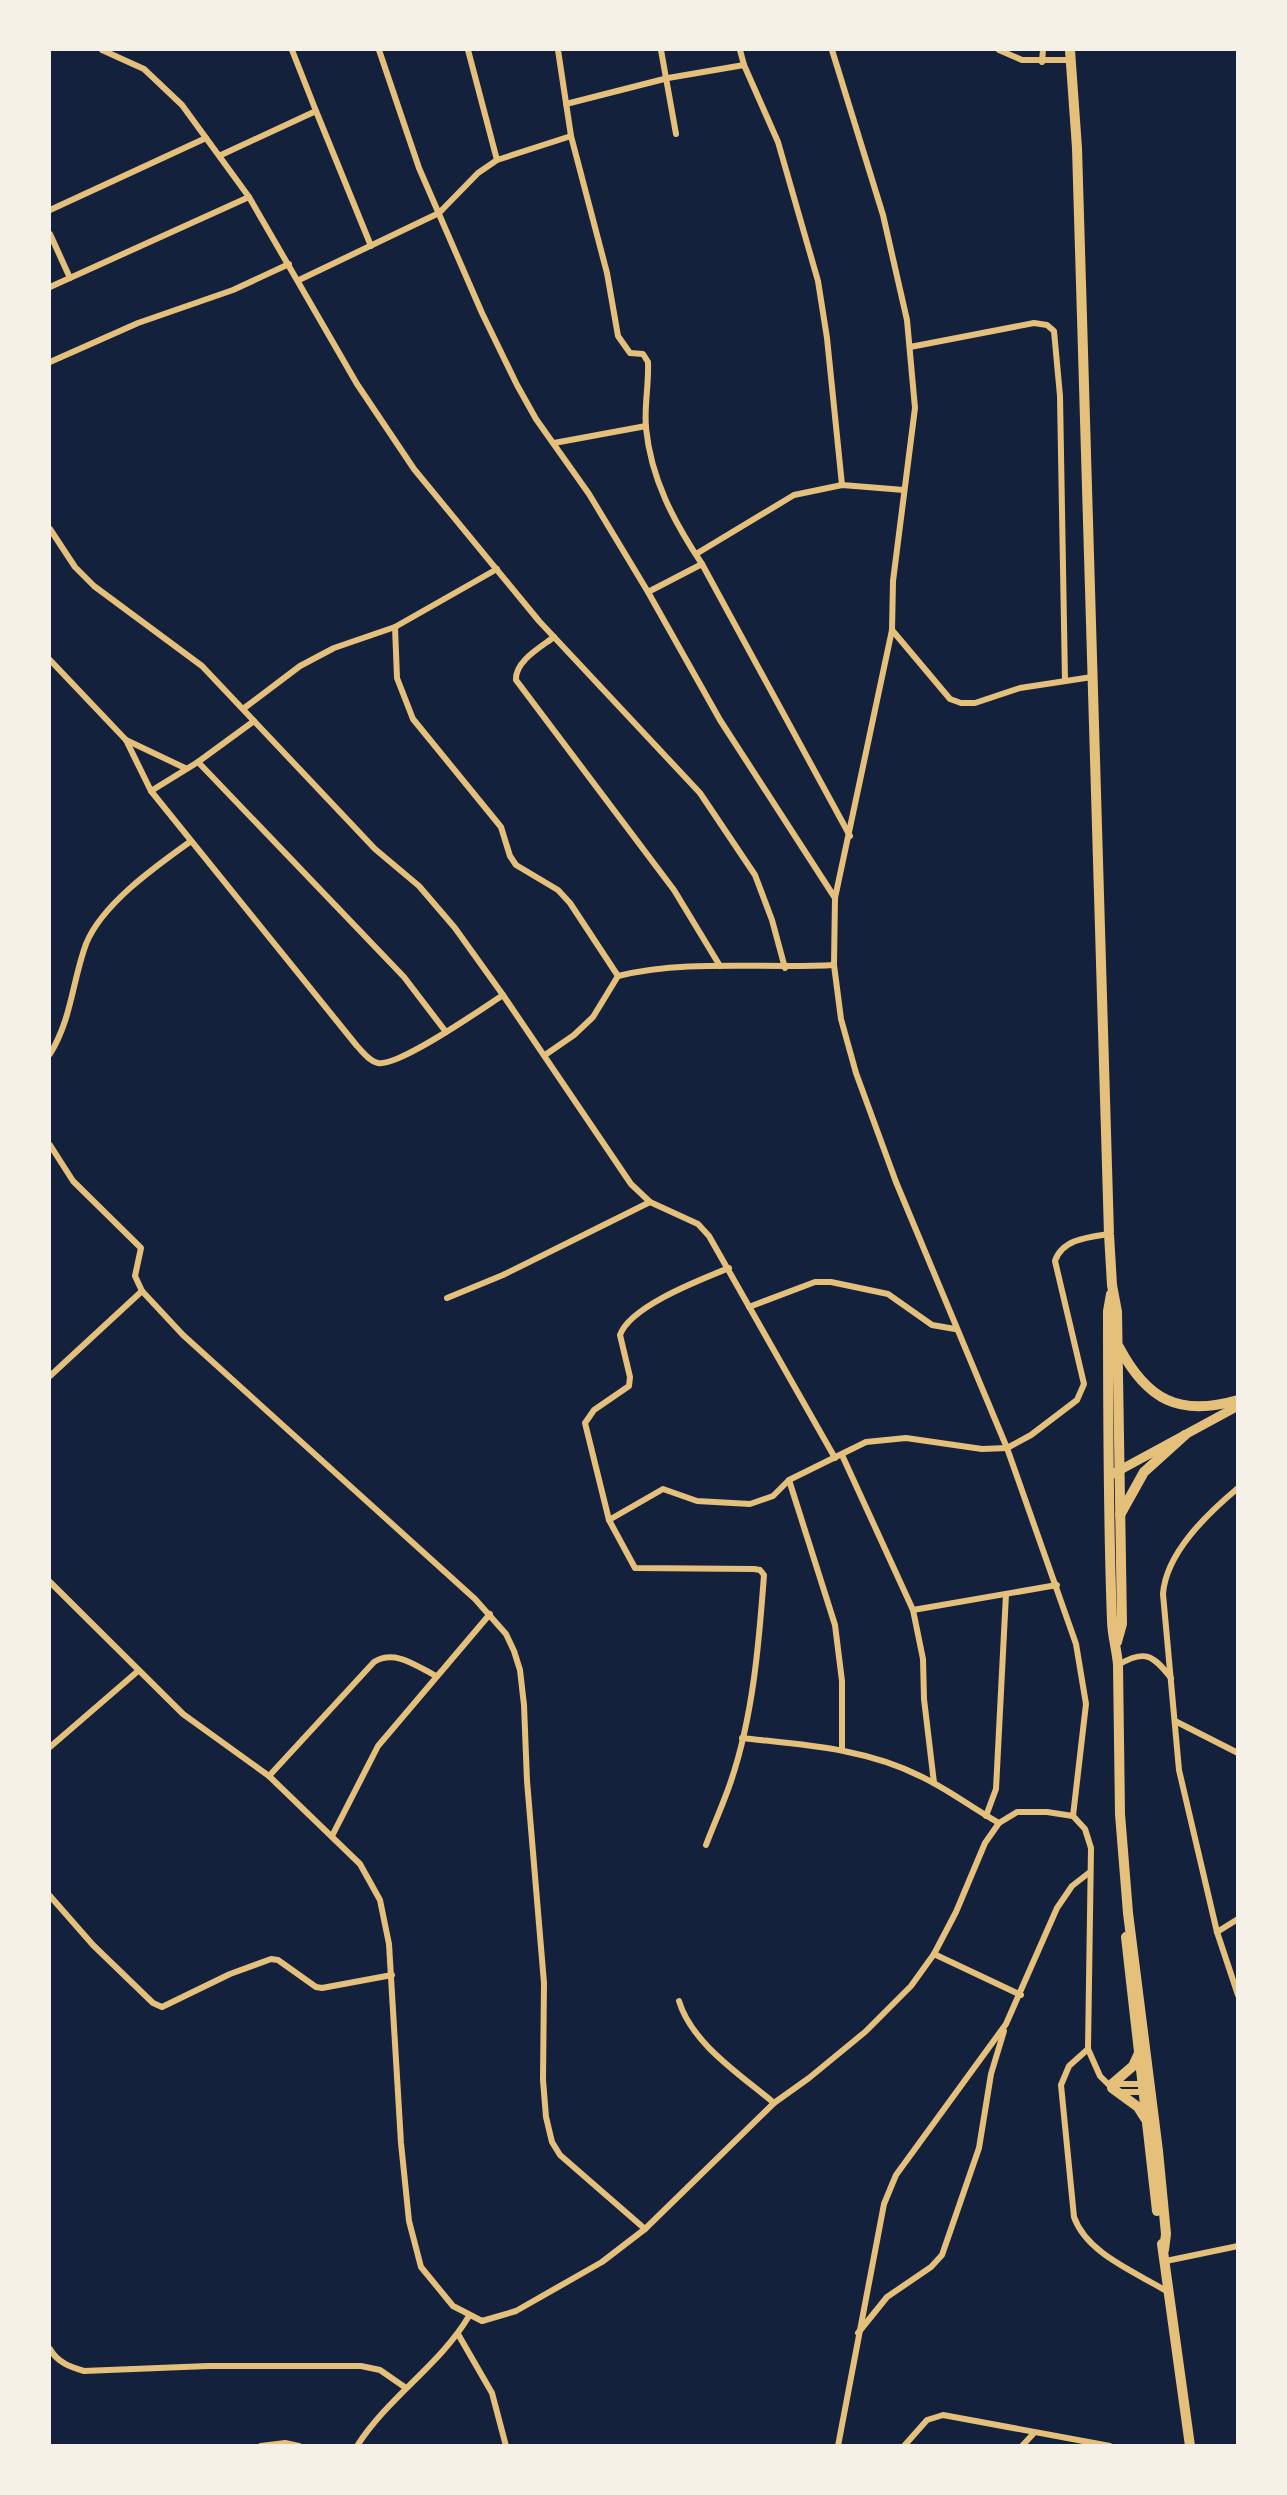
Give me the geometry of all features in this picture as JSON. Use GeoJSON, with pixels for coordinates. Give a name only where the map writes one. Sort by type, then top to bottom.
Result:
{"type":"FeatureCollection","features":[{"type":"Feature","properties":{"kind":"highway"},"geometry":{"type":"LineString","coordinates":[[1071,55],[1077,148],[1109,1234],[1112,1285],[1117,1312],[1112,1624],[1117,1642],[1118,1665],[1120,1814],[1147,2088],[1166,2234],[1165,2255]]}},
{"type":"Feature","properties":{"kind":"highway"},"geometry":{"type":"LineString","coordinates":[[1112,1285],[1108,1311],[1122,1624],[1117,1642]]}},
{"type":"Feature","properties":{"kind":"highway"},"geometry":{"type":"LineString","coordinates":[[1117,1344],[1135,1376],[1147,1388],[1170,1402],[1198,1408],[1213,1407],[1238,1400]]}},
{"type":"Feature","properties":{"kind":"highway"},"geometry":{"type":"LineString","coordinates":[[1119,1518],[1144,1472],[1185,1435]]}},
{"type":"Feature","properties":{"kind":"highway"},"geometry":{"type":"LineString","coordinates":[[1128,1913],[1126,1933],[1129,1974],[1139,2053],[1147,2088],[1145,2118],[1190,2445]]}},
{"type":"Feature","properties":{"kind":"highway"},"geometry":{"type":"LineString","coordinates":[[1139,2053],[1133,2066],[1109,2084],[1138,2107],[1145,2118]]}},
{"type":"Feature","properties":{"kind":"main road"},"geometry":{"type":"LineString","coordinates":[[1114,1473],[1238,1406]]}},
{"type":"Feature","properties":{"kind":"street"},"geometry":{"type":"LineString","coordinates":[[102,50],[139,66],[157,78],[183,105],[249,197],[382,424],[446,510],[554,637],[700,793],[755,875],[772,920],[785,968]]}},
{"type":"Feature","properties":{"kind":"street"},"geometry":{"type":"LineString","coordinates":[[292,50],[371,246]]}},
{"type":"Feature","properties":{"kind":"street"},"geometry":{"type":"LineString","coordinates":[[379,50],[419,168],[517,385],[536,419],[589,494],[648,592],[720,720],[835,898]]}},
{"type":"Feature","properties":{"kind":"street"},"geometry":{"type":"LineString","coordinates":[[468,50],[497,160]]}},
{"type":"Feature","properties":{"kind":"street"},"geometry":{"type":"LineString","coordinates":[[558,50],[571,136],[607,273],[618,336],[630,353],[643,354],[648,362],[646,426],[658,482],[682,535],[702,564],[850,836]]}},
{"type":"Feature","properties":{"kind":"street"},"geometry":{"type":"LineString","coordinates":[[661,50],[668,78],[676,134]]}},
{"type":"Feature","properties":{"kind":"street"},"geometry":{"type":"LineString","coordinates":[[740,50],[744,65],[778,142],[818,281],[827,338],[842,484]]}},
{"type":"Feature","properties":{"kind":"street"},"geometry":{"type":"LineString","coordinates":[[832,50],[883,215],[907,320],[915,408],[893,581],[892,630],[835,898],[834,965],[840,1019],[856,1073],[896,1182],[955,1329],[1007,1448],[1076,1644],[1086,1704],[1073,1816]]}},
{"type":"Feature","properties":{"kind":"street"},"geometry":{"type":"LineString","coordinates":[[999,50],[1022,60],[1042,62],[1071,55]]}},
{"type":"Feature","properties":{"kind":"street"},"geometry":{"type":"LineString","coordinates":[[1042,62],[1043,50]]}},
{"type":"Feature","properties":{"kind":"street"},"geometry":{"type":"LineString","coordinates":[[566,104],[668,78],[744,65]]}},
{"type":"Feature","properties":{"kind":"street"},"geometry":{"type":"LineString","coordinates":[[221,155],[316,111]]}},
{"type":"Feature","properties":{"kind":"street"},"geometry":{"type":"LineString","coordinates":[[299,280],[439,213],[478,172],[497,160],[571,136]]}},
{"type":"Feature","properties":{"kind":"street"},"geometry":{"type":"LineString","coordinates":[[50,210],[206,138]]}},
{"type":"Feature","properties":{"kind":"street"},"geometry":{"type":"LineString","coordinates":[[50,287],[249,197]]}},
{"type":"Feature","properties":{"kind":"street"},"geometry":{"type":"LineString","coordinates":[[50,234],[70,278]]}},
{"type":"Feature","properties":{"kind":"street"},"geometry":{"type":"LineString","coordinates":[[50,362],[138,323],[233,290],[289,264]]}},
{"type":"Feature","properties":{"kind":"street"},"geometry":{"type":"LineString","coordinates":[[910,347],[1034,323],[1047,325],[1054,331],[1060,396],[1065,681]]}},
{"type":"Feature","properties":{"kind":"street"},"geometry":{"type":"LineString","coordinates":[[554,443],[646,426]]}},
{"type":"Feature","properties":{"kind":"street"},"geometry":{"type":"LineString","coordinates":[[696,554],[794,495],[842,484],[904,490]]}},
{"type":"Feature","properties":{"kind":"street"},"geometry":{"type":"LineString","coordinates":[[50,529],[75,567],[94,586],[195,660],[375,849],[419,886],[455,928],[545,1055],[608,1153],[631,1184],[650,1202],[698,1224],[714,1242],[835,1458]]}},
{"type":"Feature","properties":{"kind":"street"},"geometry":{"type":"LineString","coordinates":[[648,592],[702,564]]}},
{"type":"Feature","properties":{"kind":"street"},"geometry":{"type":"LineString","coordinates":[[243,709],[282,679],[325,652],[395,627],[497,569]]}},
{"type":"Feature","properties":{"kind":"street"},"geometry":{"type":"LineString","coordinates":[[395,627],[397,678],[413,719],[501,827],[510,856],[516,865],[558,890],[570,903],[618,976]]}},
{"type":"Feature","properties":{"kind":"street"},"geometry":{"type":"LineString","coordinates":[[892,630],[951,699],[961,703],[975,703],[1020,688],[1092,677]]}},
{"type":"Feature","properties":{"kind":"street"},"geometry":{"type":"LineString","coordinates":[[554,637],[522,663],[516,674],[516,680],[674,890],[720,966]]}},
{"type":"Feature","properties":{"kind":"street"},"geometry":{"type":"LineString","coordinates":[[50,660],[126,740],[151,791],[357,1046],[372,1061],[391,1061],[446,1032],[503,995]]}},
{"type":"Feature","properties":{"kind":"street"},"geometry":{"type":"LineString","coordinates":[[151,791],[198,762],[254,721]]}},
{"type":"Feature","properties":{"kind":"street"},"geometry":{"type":"LineString","coordinates":[[126,740],[185,768]]}},
{"type":"Feature","properties":{"kind":"street"},"geometry":{"type":"LineString","coordinates":[[198,762],[404,977],[446,1032]]}},
{"type":"Feature","properties":{"kind":"street"},"geometry":{"type":"LineString","coordinates":[[50,1054],[65,1025],[81,962],[94,927],[133,886],[191,841]]}},
{"type":"Feature","properties":{"kind":"street"},"geometry":{"type":"LineString","coordinates":[[618,976],[720,966],[785,968],[834,965]]}},
{"type":"Feature","properties":{"kind":"street"},"geometry":{"type":"LineString","coordinates":[[545,1055],[574,1035],[593,1017],[618,976]]}},
{"type":"Feature","properties":{"kind":"street"},"geometry":{"type":"LineString","coordinates":[[50,1145],[73,1181],[141,1248],[135,1276],[142,1291],[183,1335],[344,1482],[410,1538],[490,1614],[514,1651],[520,1670],[524,1705],[527,1781],[544,1983],[543,2080],[546,2118],[552,2142],[560,2155],[645,2229]]}},
{"type":"Feature","properties":{"kind":"street"},"geometry":{"type":"LineString","coordinates":[[447,1298],[503,1275],[650,1202]]}},
{"type":"Feature","properties":{"kind":"street"},"geometry":{"type":"LineString","coordinates":[[609,1521],[663,1489],[696,1502],[750,1504],[773,1496],[789,1480],[866,1442],[906,1438],[982,1449],[1007,1448],[1031,1435],[1077,1400],[1084,1384],[1055,1261],[1058,1253],[1064,1246],[1086,1238],[1109,1234]]}},
{"type":"Feature","properties":{"kind":"street"},"geometry":{"type":"LineString","coordinates":[[706,1845],[731,1780],[742,1738],[754,1663],[764,1575],[760,1570],[754,1569],[635,1568],[609,1521],[585,1423],[594,1410],[629,1386],[630,1377],[620,1335],[631,1318],[682,1287],[729,1268]]}},
{"type":"Feature","properties":{"kind":"street"},"geometry":{"type":"LineString","coordinates":[[749,1307],[815,1282],[831,1282],[888,1294],[932,1325],[955,1329]]}},
{"type":"Feature","properties":{"kind":"street"},"geometry":{"type":"LineString","coordinates":[[50,1377],[142,1291]]}},
{"type":"Feature","properties":{"kind":"street"},"geometry":{"type":"LineString","coordinates":[[842,1455],[913,1610],[923,1659],[924,1699],[934,1783]]}},
{"type":"Feature","properties":{"kind":"street"},"geometry":{"type":"LineString","coordinates":[[789,1480],[835,1625],[842,1681],[842,1749]]}},
{"type":"Feature","properties":{"kind":"street"},"geometry":{"type":"LineString","coordinates":[[1237,1995],[1217,1932],[1179,1770],[1163,1594],[1164,1578],[1195,1531],[1238,1488]]}},
{"type":"Feature","properties":{"kind":"street"},"geometry":{"type":"LineString","coordinates":[[50,1582],[183,1714],[269,1776],[360,1864],[380,1900],[387,1924],[401,2143],[409,2220],[420,2267],[453,2306],[469,2316],[482,2321],[516,2311],[602,2262],[645,2229],[774,2103],[809,2078],[865,2032],[911,1986],[934,1954],[956,1912],[985,1843],[999,1823],[1017,1812],[1047,1812],[1073,1816],[1085,1829],[1090,1848],[1088,2049],[1091,2060],[1109,2084],[1147,2088]]}},
{"type":"Feature","properties":{"kind":"street"},"geometry":{"type":"LineString","coordinates":[[913,1610],[1057,1585]]}},
{"type":"Feature","properties":{"kind":"street"},"geometry":{"type":"LineString","coordinates":[[986,1815],[996,1789],[1006,1594]]}},
{"type":"Feature","properties":{"kind":"street"},"geometry":{"type":"LineString","coordinates":[[332,1836],[378,1746],[490,1614]]}},
{"type":"Feature","properties":{"kind":"street"},"geometry":{"type":"LineString","coordinates":[[269,1776],[374,1662],[383,1656],[394,1656],[436,1676]]}},
{"type":"Feature","properties":{"kind":"street"},"geometry":{"type":"LineString","coordinates":[[1118,1665],[1133,1656],[1145,1656],[1152,1658],[1171,1678]]}},
{"type":"Feature","properties":{"kind":"street"},"geometry":{"type":"LineString","coordinates":[[50,1747],[138,1671]]}},
{"type":"Feature","properties":{"kind":"street"},"geometry":{"type":"LineString","coordinates":[[1175,1721],[1238,1753]]}},
{"type":"Feature","properties":{"kind":"street"},"geometry":{"type":"LineString","coordinates":[[742,1738],[842,1749],[892,1764],[934,1783],[999,1823]]}},
{"type":"Feature","properties":{"kind":"street"},"geometry":{"type":"LineString","coordinates":[[838,2445],[884,2204],[896,2175],[1006,2024],[1021,1995],[1057,1908],[1072,1886],[1090,1872]]}},
{"type":"Feature","properties":{"kind":"street"},"geometry":{"type":"LineString","coordinates":[[50,1896],[93,1945],[153,2003],[162,2007],[230,1974],[271,1959],[278,1960],[322,1988],[392,1975]]}},
{"type":"Feature","properties":{"kind":"street"},"geometry":{"type":"LineString","coordinates":[[1217,1932],[1238,1919]]}},
{"type":"Feature","properties":{"kind":"street"},"geometry":{"type":"LineString","coordinates":[[934,1954],[1021,1995]]}},
{"type":"Feature","properties":{"kind":"street"},"geometry":{"type":"LineString","coordinates":[[679,2001],[689,2023],[711,2049],[774,2103]]}},
{"type":"Feature","properties":{"kind":"street"},"geometry":{"type":"LineString","coordinates":[[858,2334],[887,2297],[932,2267],[942,2255],[979,2148],[990,2082],[1006,2024]]}},
{"type":"Feature","properties":{"kind":"street"},"geometry":{"type":"LineString","coordinates":[[1088,2049],[1070,2066],[1061,2085],[1074,2217],[1079,2232],[1091,2244],[1171,2294]]}},
{"type":"Feature","properties":{"kind":"street"},"geometry":{"type":"LineString","coordinates":[[1165,2255],[1238,2246]]}},
{"type":"Feature","properties":{"kind":"street"},"geometry":{"type":"LineString","coordinates":[[357,2445],[406,2388],[458,2334],[469,2316]]}},
{"type":"Feature","properties":{"kind":"street"},"geometry":{"type":"LineString","coordinates":[[458,2334],[492,2393],[506,2445]]}},
{"type":"Feature","properties":{"kind":"street"},"geometry":{"type":"LineString","coordinates":[[50,2349],[54,2357],[69,2367],[84,2371],[208,2366],[361,2366],[380,2370],[406,2388]]}},
{"type":"Feature","properties":{"kind":"street"},"geometry":{"type":"LineString","coordinates":[[904,2445],[927,2420],[943,2415],[1110,2445]]}},
{"type":"Feature","properties":{"kind":"street"},"geometry":{"type":"LineString","coordinates":[[1022,2445],[1034,2433]]}},
{"type":"Feature","properties":{"kind":"street"},"geometry":{"type":"LineString","coordinates":[[261,2445],[285,2443],[299,2445]]}}]}
